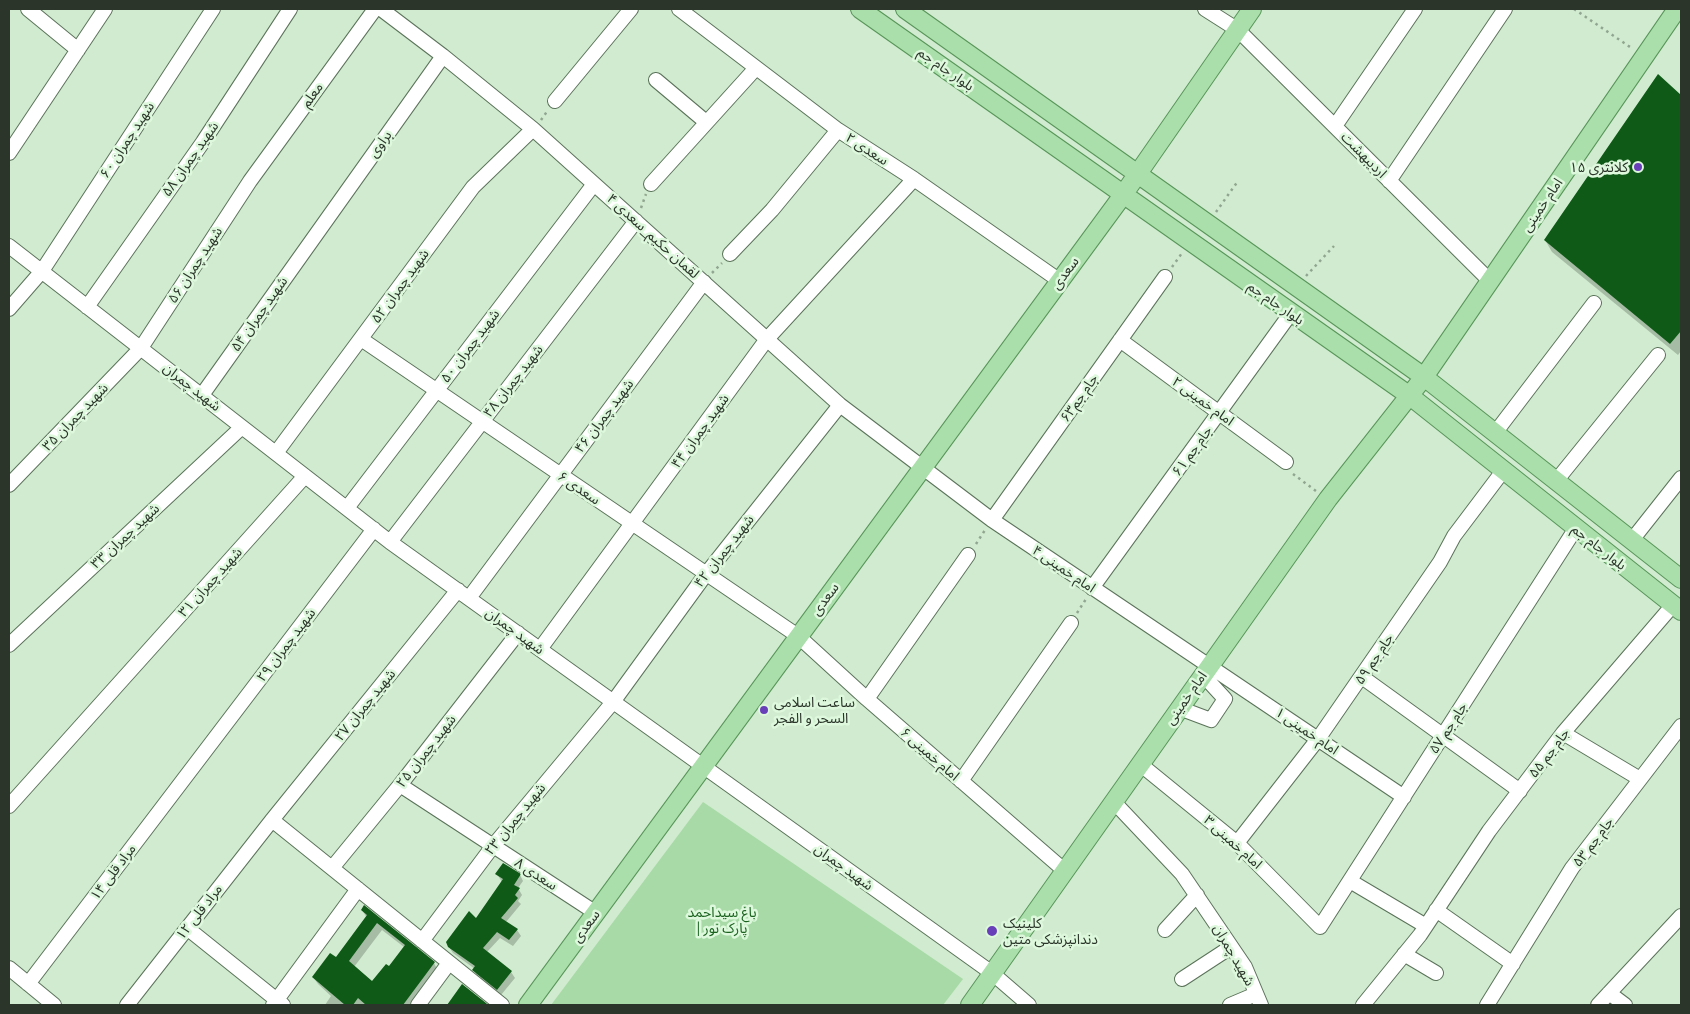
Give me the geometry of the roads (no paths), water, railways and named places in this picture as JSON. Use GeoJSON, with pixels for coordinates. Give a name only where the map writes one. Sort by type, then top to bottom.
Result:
{"type":"FeatureCollection","features":[{"type":"Feature","properties":{"kind":"main road","name":"بلوار جام جم"},"geometry":{"type":"LineString","coordinates":[[860,9],[1410,396],[1677,608]]}},
{"type":"Feature","properties":{"kind":"main road","name":"بلوار جام جم"},"geometry":{"type":"LineString","coordinates":[[904,9],[1424,377],[1681,579]]}},
{"type":"Feature","properties":{"kind":"main road"},"geometry":{"type":"LineString","coordinates":[[1138,174],[1252,9]]}},
{"type":"Feature","properties":{"kind":"main road","name":"امام خمینی"},"geometry":{"type":"LineString","coordinates":[[970,1005],[1328,500],[1424,377],[1677,9]]}},
{"type":"Feature","properties":{"kind":"main road","name":"سعدی"},"geometry":{"type":"LineString","coordinates":[[528,1005],[1138,174]]}},
{"type":"Feature","properties":{"kind":"street"},"geometry":{"type":"LineString","coordinates":[[28,9],[78,50]]}},
{"type":"Feature","properties":{"kind":"street"},"geometry":{"type":"LineString","coordinates":[[9,153],[105,9]]}},
{"type":"Feature","properties":{"kind":"street","name":"شهید چمران ۶۰"},"geometry":{"type":"LineString","coordinates":[[9,309],[42,271],[212,9]]}},
{"type":"Feature","properties":{"kind":"street","name":"شهید چمران ۵۸"},"geometry":{"type":"LineString","coordinates":[[87,306],[202,142],[290,9]]}},
{"type":"Feature","properties":{"kind":"street","name":"معلم"},"geometry":{"type":"LineString","coordinates":[[250,181],[375,9]]}},
{"type":"Feature","properties":{"kind":"street","name":"لقمان حکیم_سعدی ۴"},"geometry":{"type":"LineString","coordinates":[[381,9],[443,56],[533,129],[840,405],[922,467]]}},
{"type":"Feature","properties":{"kind":"street"},"geometry":{"type":"LineString","coordinates":[[555,102],[631,9]]}},
{"type":"Feature","properties":{"kind":"street","name":"سعدی ۲"},"geometry":{"type":"LineString","coordinates":[[679,9],[838,130],[914,179],[1060,280]]}},
{"type":"Feature","properties":{"kind":"street","name":"اردیبهشت"},"geometry":{"type":"LineString","coordinates":[[1205,9],[1238,30],[1490,281]]}},
{"type":"Feature","properties":{"kind":"street"},"geometry":{"type":"LineString","coordinates":[[1335,126],[1415,9]]}},
{"type":"Feature","properties":{"kind":"street"},"geometry":{"type":"LineString","coordinates":[[1389,181],[1505,9]]}},
{"type":"Feature","properties":{"kind":"street","name":"براوی"},"geometry":{"type":"LineString","coordinates":[[317,232],[443,56]]}},
{"type":"Feature","properties":{"kind":"street"},"geometry":{"type":"LineString","coordinates":[[650,184],[756,68]]}},
{"type":"Feature","properties":{"kind":"street"},"geometry":{"type":"LineString","coordinates":[[656,80],[706,122]]}},
{"type":"Feature","properties":{"kind":"street","name":"شهید چمران ۵۲"},"geometry":{"type":"LineString","coordinates":[[276,453],[473,187],[533,129]]}},
{"type":"Feature","properties":{"kind":"street"},"geometry":{"type":"LineString","coordinates":[[730,254],[772,210],[838,130]]}},
{"type":"Feature","properties":{"kind":"street","name":"شهید چمران ۴۴"},"geometry":{"type":"LineString","coordinates":[[540,649],[767,339],[914,179]]}},
{"type":"Feature","properties":{"kind":"street","name":"شهید چمران ۵۶"},"geometry":{"type":"LineString","coordinates":[[141,348],[250,181]]}},
{"type":"Feature","properties":{"kind":"street","name":"شهید چمران ۵۰"},"geometry":{"type":"LineString","coordinates":[[347,508],[594,184]]}},
{"type":"Feature","properties":{"kind":"street","name":"شهید چمران ۴۸"},"geometry":{"type":"LineString","coordinates":[[390,542],[636,221]]}},
{"type":"Feature","properties":{"kind":"street","name":"شهید چمران ۵۴"},"geometry":{"type":"LineString","coordinates":[[202,395],[317,232]]}},
{"type":"Feature","properties":{"kind":"street","name":"شهید چمران"},"geometry":{"type":"LineString","coordinates":[[9,246],[390,542],[992,973],[1029,1005]]}},
{"type":"Feature","properties":{"kind":"street","name":"جام جم۶۳"},"geometry":{"type":"LineString","coordinates":[[992,520],[1165,277]]}},
{"type":"Feature","properties":{"kind":"street","name":"شهید چمران ۴۶"},"geometry":{"type":"LineString","coordinates":[[463,594],[560,475],[704,282]]}},
{"type":"Feature","properties":{"kind":"street"},"geometry":{"type":"LineString","coordinates":[[1495,433],[1594,303]]}},
{"type":"Feature","properties":{"kind":"street","name":"جام جم ۶۱"},"geometry":{"type":"LineString","coordinates":[[1092,588],[1291,313]]}},
{"type":"Feature","properties":{"kind":"street","name":"سعدی ۶"},"geometry":{"type":"LineString","coordinates":[[361,339],[798,636]]}},
{"type":"Feature","properties":{"kind":"street","name":"امام خمینی ۲"},"geometry":{"type":"LineString","coordinates":[[1120,340],[1286,462]]}},
{"type":"Feature","properties":{"kind":"street","name":"شهید چمران ۳۵"},"geometry":{"type":"LineString","coordinates":[[9,485],[141,348]]}},
{"type":"Feature","properties":{"kind":"street"},"geometry":{"type":"LineString","coordinates":[[1556,480],[1658,355]]}},
{"type":"Feature","properties":{"kind":"street","name":"شهید چمران ۴۲"},"geometry":{"type":"LineString","coordinates":[[613,702],[706,574],[840,405]]}},
{"type":"Feature","properties":{"kind":"street","name":"شهید چمران ۳۳"},"geometry":{"type":"LineString","coordinates":[[9,645],[242,427]]}},
{"type":"Feature","properties":{"kind":"street","name":"امام خمینی ۴"},"geometry":{"type":"LineString","coordinates":[[922,467],[992,520],[1092,588],[1206,670]]}},
{"type":"Feature","properties":{"kind":"street","name":"جام جم ۵۹"},"geometry":{"type":"LineString","coordinates":[[1237,843],[1318,739],[1440,562],[1454,536],[1503,471]]}},
{"type":"Feature","properties":{"kind":"street","name":"شهید چمران ۳۱"},"geometry":{"type":"LineString","coordinates":[[9,806],[305,476]]}},
{"type":"Feature","properties":{"kind":"street"},"geometry":{"type":"LineString","coordinates":[[1632,540],[1681,478]]}},
{"type":"Feature","properties":{"kind":"street","name":"جام جم ۵۷"},"geometry":{"type":"LineString","coordinates":[[1320,927],[1576,528]]}},
{"type":"Feature","properties":{"kind":"street","name":"شهید چمران ۲۹"},"geometry":{"type":"LineString","coordinates":[[197,761],[374,529]]}},
{"type":"Feature","properties":{"kind":"street"},"geometry":{"type":"LineString","coordinates":[[867,699],[968,555]]}},
{"type":"Feature","properties":{"kind":"street","name":"شهید چمران ۲۷"},"geometry":{"type":"LineString","coordinates":[[272,820],[463,594]]}},
{"type":"Feature","properties":{"kind":"street","name":"جام جم ۵۵"},"geometry":{"type":"LineString","coordinates":[[1363,1005],[1426,926],[1489,831],[1563,733],[1677,608]]}},
{"type":"Feature","properties":{"kind":"street"},"geometry":{"type":"LineString","coordinates":[[961,781],[1071,623]]}},
{"type":"Feature","properties":{"kind":"street","name":"شهید چمران ۲۵"},"geometry":{"type":"LineString","coordinates":[[332,868],[400,785],[518,633]]}},
{"type":"Feature","properties":{"kind":"street","name":"امام خمینی ۶"},"geometry":{"type":"LineString","coordinates":[[798,636],[867,699],[1064,871]]}},
{"type":"Feature","properties":{"kind":"street"},"geometry":{"type":"LineString","coordinates":[[1179,708],[1211,720],[1225,699],[1206,670]]}},
{"type":"Feature","properties":{"kind":"street","name":"امام خمینی ۱"},"geometry":{"type":"LineString","coordinates":[[1206,670],[1318,739],[1404,797]]}},
{"type":"Feature","properties":{"kind":"street"},"geometry":{"type":"LineString","coordinates":[[1362,676],[1520,791]]}},
{"type":"Feature","properties":{"kind":"street","name":"شهید چمران ۲۳"},"geometry":{"type":"LineString","coordinates":[[422,940],[493,846],[613,702]]}},
{"type":"Feature","properties":{"kind":"street","name":"جام جم ۵۳"},"geometry":{"type":"LineString","coordinates":[[1487,1005],[1572,868],[1681,726]]}},
{"type":"Feature","properties":{"kind":"street"},"geometry":{"type":"LineString","coordinates":[[1563,733],[1640,779]]}},
{"type":"Feature","properties":{"kind":"street","name":"مراد قلی ۱۴"},"geometry":{"type":"LineString","coordinates":[[28,984],[197,761]]}},
{"type":"Feature","properties":{"kind":"street","name":"امام خمینی ۳"},"geometry":{"type":"LineString","coordinates":[[1140,764],[1237,843],[1320,927]]}},
{"type":"Feature","properties":{"kind":"street","name":"سعدی ۸"},"geometry":{"type":"LineString","coordinates":[[400,785],[596,913]]}},
{"type":"Feature","properties":{"kind":"street","name":"شهید چمران"},"geometry":{"type":"LineString","coordinates":[[1113,801],[1182,874],[1245,968],[1259,1000]]}},
{"type":"Feature","properties":{"kind":"street"},"geometry":{"type":"LineString","coordinates":[[272,820],[502,1005]]}},
{"type":"Feature","properties":{"kind":"street","name":"مراد قلی ۱۲"},"geometry":{"type":"LineString","coordinates":[[127,1005],[272,820]]}},
{"type":"Feature","properties":{"kind":"street"},"geometry":{"type":"LineString","coordinates":[[1350,881],[1426,926]]}},
{"type":"Feature","properties":{"kind":"street"},"geometry":{"type":"LineString","coordinates":[[188,928],[278,1004],[358,889]]}},
{"type":"Feature","properties":{"kind":"street"},"geometry":{"type":"LineString","coordinates":[[1165,930],[1197,895]]}},
{"type":"Feature","properties":{"kind":"street"},"geometry":{"type":"LineString","coordinates":[[1436,910],[1514,964]]}},
{"type":"Feature","properties":{"kind":"street"},"geometry":{"type":"LineString","coordinates":[[1598,1005],[1681,916]]}},
{"type":"Feature","properties":{"kind":"street"},"geometry":{"type":"LineString","coordinates":[[1182,979],[1231,947]]}},
{"type":"Feature","properties":{"kind":"street"},"geometry":{"type":"LineString","coordinates":[[1404,954],[1436,973]]}},
{"type":"Feature","properties":{"kind":"street"},"geometry":{"type":"LineString","coordinates":[[418,1005],[449,963]]}},
{"type":"Feature","properties":{"kind":"street"},"geometry":{"type":"LineString","coordinates":[[9,968],[54,1005]]}},
{"type":"Feature","properties":{"kind":"street"},"geometry":{"type":"LineString","coordinates":[[1609,993],[1625,1005]]}},
{"type":"Feature","properties":{"kind":"street"},"geometry":{"type":"LineString","coordinates":[[1230,1005],[1259,1000]]}},
{"type":"Feature","properties":{"kind":"place","name":"کلانتری ۱۵"},"geometry":{"type":"Point","coordinates":[1638,167]}},
{"type":"Feature","properties":{"kind":"place","name":"ساعت اسلامی السحر و الفجر"},"geometry":{"type":"Point","coordinates":[764,710]}},
{"type":"Feature","properties":{"kind":"place","name":"کلینیک دندانپزشکی متین"},"geometry":{"type":"Point","coordinates":[992,931]}},
{"type":"Feature","properties":{"kind":"park label","name":"باغ سیداحمد | پارک نور"},"geometry":{"type":"Point","coordinates":[722,920]}}]}
